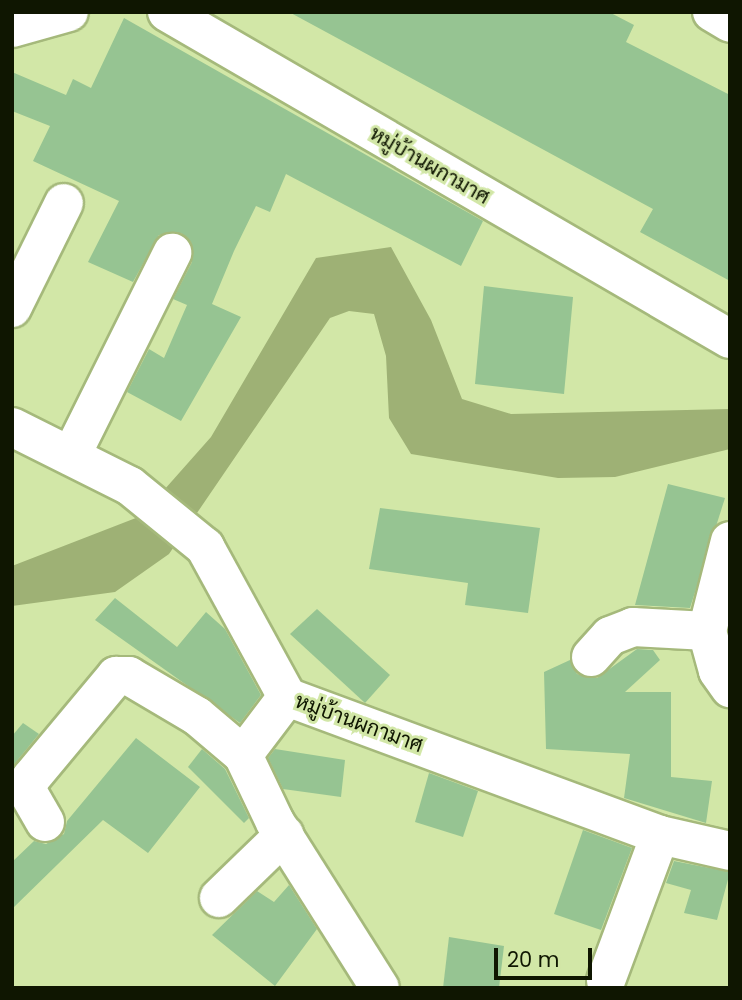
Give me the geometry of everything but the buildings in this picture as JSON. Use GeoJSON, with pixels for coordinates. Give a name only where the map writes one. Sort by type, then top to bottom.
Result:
{"type":"FeatureCollection","features":[{"type":"Feature","properties":{"kind":"street"},"geometry":{"type":"LineString","coordinates":[[12,28],[69,12]]}},
{"type":"Feature","properties":{"kind":"street","name":"หมู่บ้านผกามาศ"},"geometry":{"type":"LineString","coordinates":[[167,12],[730,339]]}},
{"type":"Feature","properties":{"kind":"street"},"geometry":{"type":"LineString","coordinates":[[712,12],[730,23]]}},
{"type":"Feature","properties":{"kind":"street"},"geometry":{"type":"LineString","coordinates":[[12,307],[64,203]]}},
{"type":"Feature","properties":{"kind":"street"},"geometry":{"type":"LineString","coordinates":[[72,454],[172,253]]}},
{"type":"Feature","properties":{"kind":"street","name":"หมู่บ้านผกามาศ"},"geometry":{"type":"LineString","coordinates":[[12,427],[72,454],[130,486],[205,547],[287,697],[660,835],[730,851]]}},
{"type":"Feature","properties":{"kind":"street"},"geometry":{"type":"LineString","coordinates":[[730,541],[707,631],[718,671],[730,688]]}},
{"type":"Feature","properties":{"kind":"street"},"geometry":{"type":"LineString","coordinates":[[591,657],[610,636],[633,627],[707,631]]}},
{"type":"Feature","properties":{"kind":"street"},"geometry":{"type":"LineString","coordinates":[[45,822],[26,789],[31,778],[116,676],[129,676],[197,716],[243,755],[284,835],[380,988]]}},
{"type":"Feature","properties":{"kind":"street"},"geometry":{"type":"LineString","coordinates":[[243,755],[287,697]]}},
{"type":"Feature","properties":{"kind":"street"},"geometry":{"type":"LineString","coordinates":[[219,898],[284,835]]}},
{"type":"Feature","properties":{"kind":"street"},"geometry":{"type":"LineString","coordinates":[[606,980],[660,835]]}},
{"type":"Feature","properties":{"kind":"shaded area"},"geometry":{"type":"Polygon","coordinates":[[[391,247],[431,320],[462,399],[511,414],[730,409],[730,449],[615,477],[558,478],[411,454],[389,418],[386,356],[374,314],[349,311],[330,318],[169,554],[115,592],[12,606],[12,566],[141,516],[211,437],[316,258],[391,247]]]}}]}
